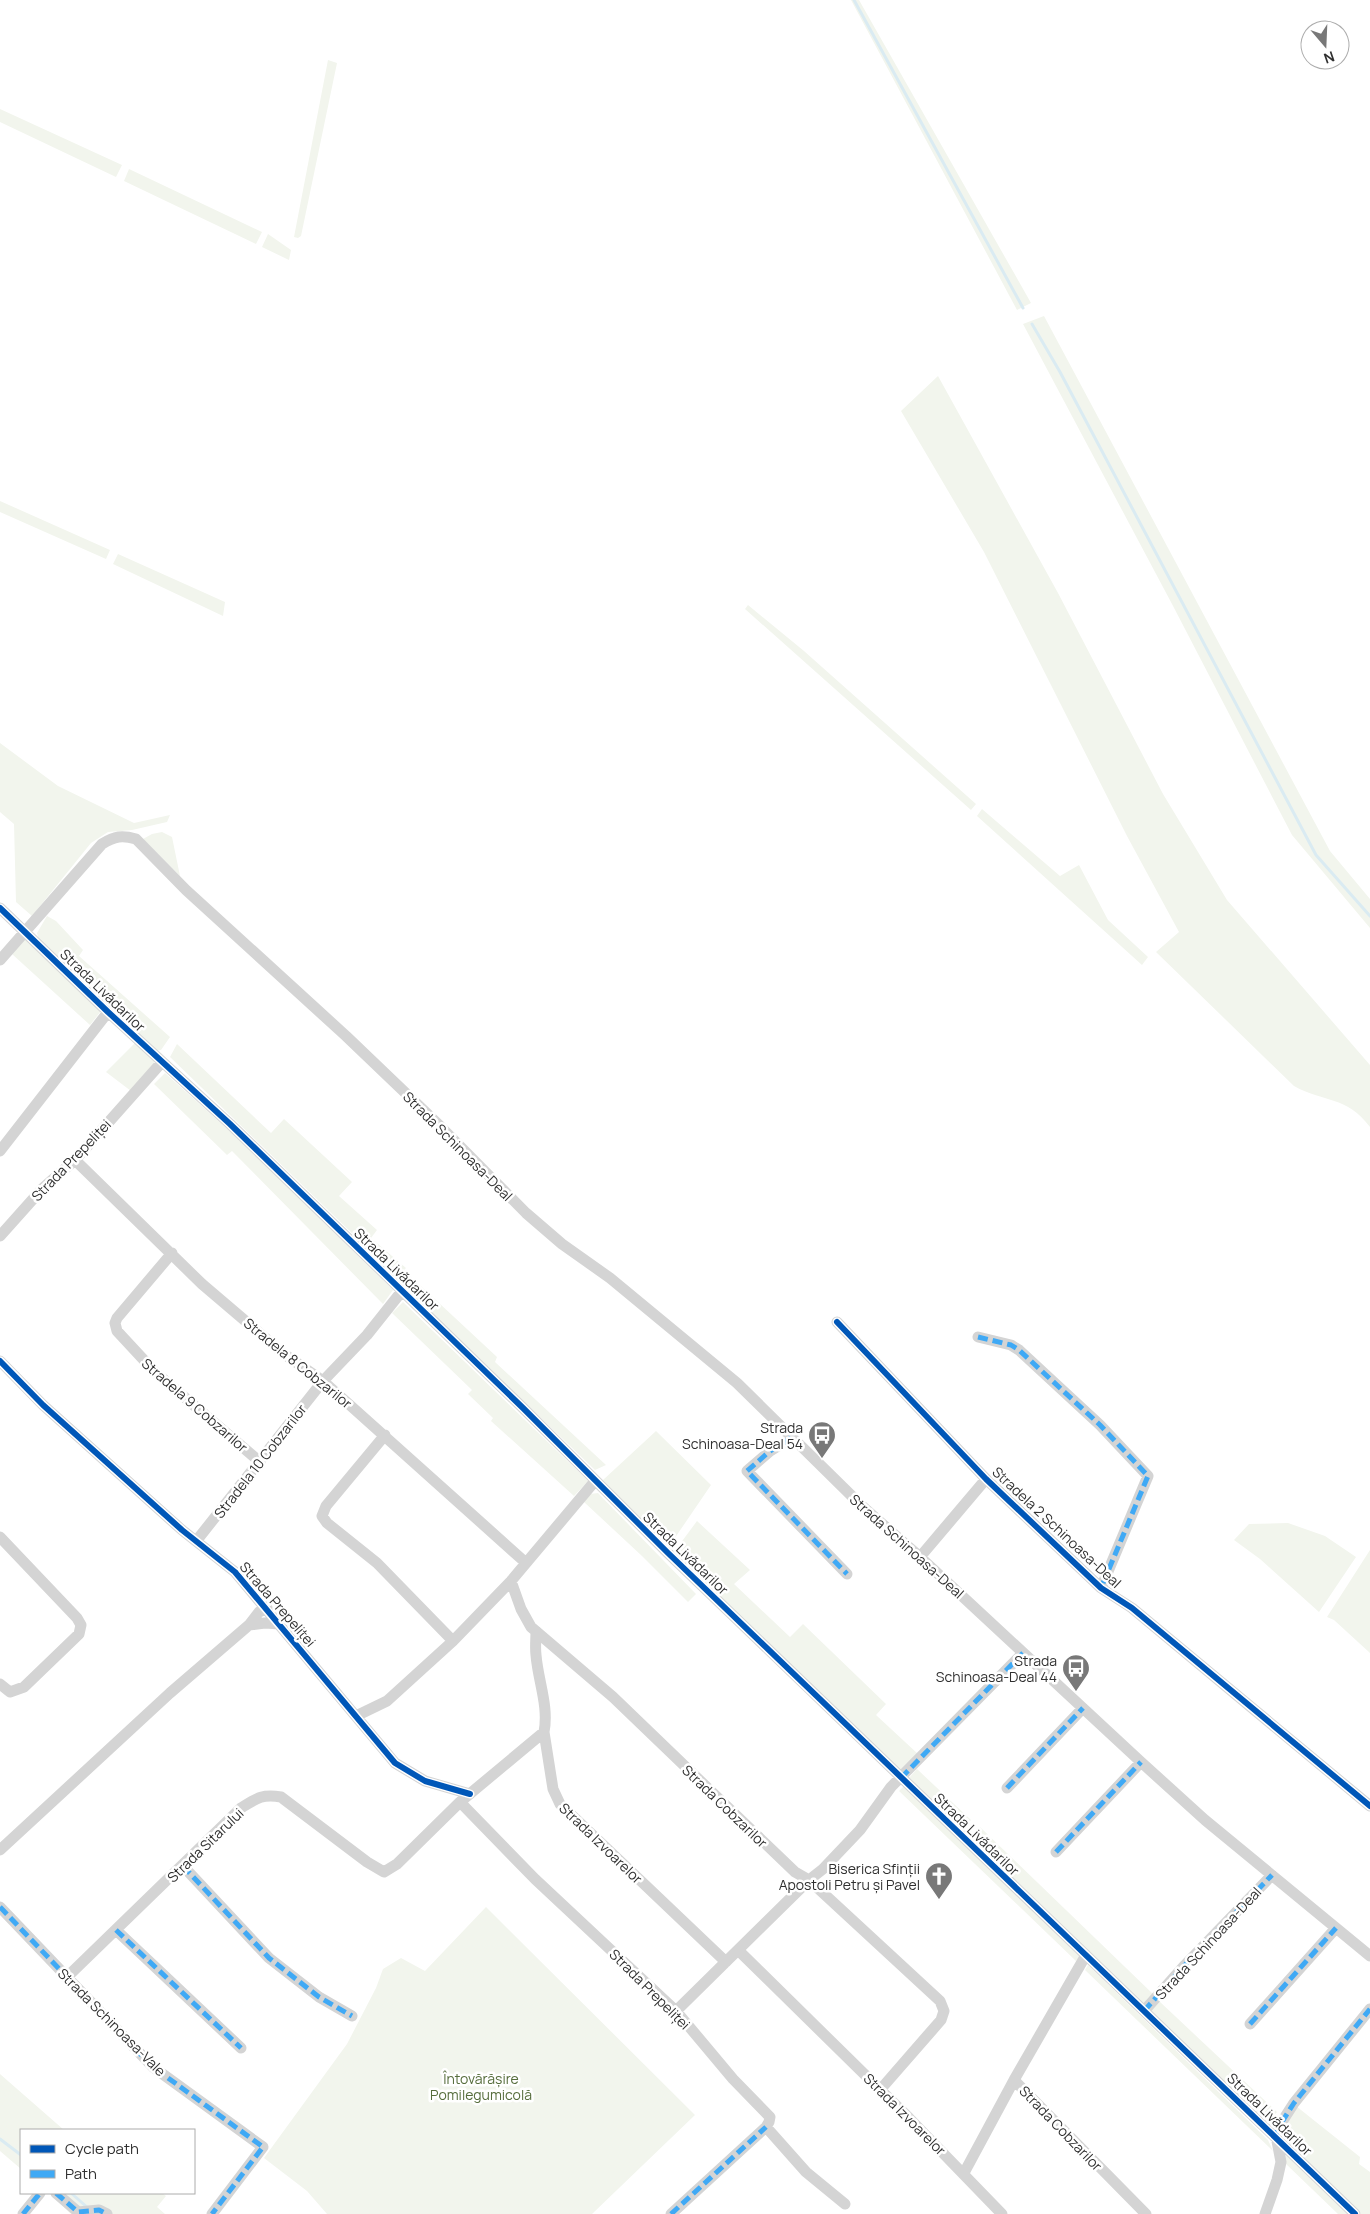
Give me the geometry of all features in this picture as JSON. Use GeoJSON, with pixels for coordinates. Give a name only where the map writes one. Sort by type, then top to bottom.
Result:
{"type":"FeatureCollection","features":[{"type":"Feature","properties":{"kind":"street","name":"Strada Schinoasa-Deal"},"geometry":{"type":"LineString","coordinates":[[25,931],[102,844],[118,836],[136,839],[193,896],[346,1036],[526,1213],[562,1244],[610,1278],[737,1383],[863,1507],[920,1557],[1205,1820],[1370,1956]]}},
{"type":"Feature","properties":{"kind":"street","name":"Strada Livădarilor"},"geometry":{"type":"LineString","coordinates":[[0,908],[108,1012],[230,1124],[901,1778],[1276,2136],[1355,2214]]}},
{"type":"Feature","properties":{"kind":"street"},"geometry":{"type":"LineString","coordinates":[[0,960],[25,931]]}},
{"type":"Feature","properties":{"kind":"street","name":"Strada Livădarilor"},"geometry":{"type":"LineString","coordinates":[[0,1151],[108,1012]]}},
{"type":"Feature","properties":{"kind":"street","name":"Strada Prepeliței"},"geometry":{"type":"LineString","coordinates":[[0,1236],[42,1189],[75,1160],[162,1062]]}},
{"type":"Feature","properties":{"kind":"street","name":"Stradela 8 Cobzarilor"},"geometry":{"type":"LineString","coordinates":[[75,1160],[202,1284],[284,1354],[323,1381],[525,1562]]}},
{"type":"Feature","properties":{"kind":"street","name":"Stradela 9 Cobzarilor"},"geometry":{"type":"LineString","coordinates":[[172,1254],[118,1318],[115,1323],[116,1331],[155,1372],[260,1462]]}},
{"type":"Feature","properties":{"kind":"street","name":"Stradela 10 Cobzarilor"},"geometry":{"type":"LineString","coordinates":[[196,1540],[323,1381],[367,1335],[402,1291]]}},
{"type":"Feature","properties":{"kind":"street","name":"Stradela 2 Schinoasa-Deal"},"geometry":{"type":"LineString","coordinates":[[837,1322],[986,1479],[1101,1588],[1132,1608],[1370,1806]]}},
{"type":"Feature","properties":{"kind":"street","name":"Stradela 2 Schinoasa-Deal"},"geometry":{"type":"LineString","coordinates":[[978,1337],[1011,1344],[1019,1350],[1100,1425],[1148,1476],[1101,1588]]}},
{"type":"Feature","properties":{"kind":"street","name":"Strada Prepeliței"},"geometry":{"type":"LineString","coordinates":[[0,1361],[50,1411],[182,1530],[235,1572],[395,1763],[425,1780],[465,1798],[534,1879],[676,2011],[733,2079],[770,2116],[766,2127],[806,2172],[845,2204]]}},
{"type":"Feature","properties":{"kind":"street"},"geometry":{"type":"LineString","coordinates":[[385,1435],[326,1506],[322,1516],[327,1523],[377,1563],[453,1641]]}},
{"type":"Feature","properties":{"kind":"street"},"geometry":{"type":"LineString","coordinates":[[791,1438],[747,1471],[847,1574]]}},
{"type":"Feature","properties":{"kind":"street"},"geometry":{"type":"LineString","coordinates":[[920,1557],[986,1479]]}},
{"type":"Feature","properties":{"kind":"street"},"geometry":{"type":"LineString","coordinates":[[356,1716],[387,1701],[453,1641],[511,1581],[525,1562],[595,1481]]}},
{"type":"Feature","properties":{"kind":"street"},"geometry":{"type":"LineString","coordinates":[[0,1536],[77,1618],[81,1625],[79,1634],[24,1687],[10,1692],[0,1684]]}},
{"type":"Feature","properties":{"kind":"street","name":"Strada Cobzarilor"},"geometry":{"type":"LineString","coordinates":[[511,1581],[521,1609],[536,1631],[613,1697],[795,1872],[808,1880],[940,2001],[943,2006],[944,2015],[941,2020],[880,2090]]}},
{"type":"Feature","properties":{"kind":"street"},"geometry":{"type":"LineString","coordinates":[[0,1850],[170,1693],[249,1625],[259,1612],[267,1608]]}},
{"type":"Feature","properties":{"kind":"street"},"geometry":{"type":"LineString","coordinates":[[249,1625],[280,1624]]}},
{"type":"Feature","properties":{"kind":"street","name":"Strada Izvoarelor"},"geometry":{"type":"LineString","coordinates":[[536,1631],[535,1654],[544,1701],[546,1724],[544,1732],[552,1788],[560,1804],[726,1962]]}},
{"type":"Feature","properties":{"kind":"street"},"geometry":{"type":"LineString","coordinates":[[676,2011],[808,1880],[823,1869],[860,1830],[891,1787],[1023,1653]]}},
{"type":"Feature","properties":{"kind":"street"},"geometry":{"type":"LineString","coordinates":[[1007,1788],[1083,1708]]}},
{"type":"Feature","properties":{"kind":"street"},"geometry":{"type":"LineString","coordinates":[[465,1798],[544,1732]]}},
{"type":"Feature","properties":{"kind":"street"},"geometry":{"type":"LineString","coordinates":[[1056,1852],[1141,1762]]}},
{"type":"Feature","properties":{"kind":"street","name":"Strada Sitarului"},"geometry":{"type":"LineString","coordinates":[[66,1978],[241,1808],[258,1797],[267,1795],[281,1797],[367,1862],[384,1872],[397,1864],[465,1798]]}},
{"type":"Feature","properties":{"kind":"street"},"geometry":{"type":"LineString","coordinates":[[183,1866],[269,1958],[319,1996],[352,2016]]}},
{"type":"Feature","properties":{"kind":"street","name":"Strada Schinoasa-Deal"},"geometry":{"type":"LineString","coordinates":[[1144,2011],[1185,1965],[1272,1875]]}},
{"type":"Feature","properties":{"kind":"street","name":"Strada Schinoasa-Vale"},"geometry":{"type":"LineString","coordinates":[[0,1907],[153,2067],[263,2147],[212,2214]]}},
{"type":"Feature","properties":{"kind":"street"},"geometry":{"type":"LineString","coordinates":[[1250,2024],[1336,1928]]}},
{"type":"Feature","properties":{"kind":"street"},"geometry":{"type":"LineString","coordinates":[[116,1930],[241,2048]]}},
{"type":"Feature","properties":{"kind":"street","name":"Strada Izvoarelor"},"geometry":{"type":"LineString","coordinates":[[738,1950],[964,2173],[1002,2214]]}},
{"type":"Feature","properties":{"kind":"street","name":"Strada Cobzarilor"},"geometry":{"type":"LineString","coordinates":[[1086,1955],[1014,2080],[1146,2214]]}},
{"type":"Feature","properties":{"kind":"street"},"geometry":{"type":"LineString","coordinates":[[1265,2214],[1277,2180],[1280,2162],[1276,2136],[1278,2128],[1294,2103],[1370,2009]]}},
{"type":"Feature","properties":{"kind":"street"},"geometry":{"type":"LineString","coordinates":[[964,2173],[1014,2080]]}},
{"type":"Feature","properties":{"kind":"street"},"geometry":{"type":"LineString","coordinates":[[671,2214],[766,2127]]}},
{"type":"Feature","properties":{"kind":"street"},"geometry":{"type":"LineString","coordinates":[[23,2214],[39,2194]]}},
{"type":"Feature","properties":{"kind":"street"},"geometry":{"type":"LineString","coordinates":[[57,2194],[78,2212],[102,2210],[107,2214]]}},
{"type":"Feature","properties":{"kind":"green space"},"geometry":{"type":"Polygon","coordinates":[[[851,0],[859,0],[1031,303],[1017,310],[851,0]]]}},
{"type":"Feature","properties":{"kind":"green space"},"geometry":{"type":"Polygon","coordinates":[[[328,60],[337,63],[301,236],[298,238],[294,237],[328,60]]]}},
{"type":"Feature","properties":{"kind":"green space"},"geometry":{"type":"Polygon","coordinates":[[[0,109],[122,165],[116,177],[0,122],[0,109]]]}},
{"type":"Feature","properties":{"kind":"green space"},"geometry":{"type":"Polygon","coordinates":[[[129,169],[262,232],[256,244],[124,181],[129,169]]]}},
{"type":"Feature","properties":{"kind":"green space"},"geometry":{"type":"Polygon","coordinates":[[[268,234],[291,250],[289,260],[262,247],[268,234]]]}},
{"type":"Feature","properties":{"kind":"green space"},"geometry":{"type":"Polygon","coordinates":[[[1044,316],[1330,851],[1370,899],[1370,928],[1292,835],[1023,324],[1044,316]]]}},
{"type":"Feature","properties":{"kind":"green space"},"geometry":{"type":"Polygon","coordinates":[[[938,376],[1058,593],[1163,794],[1227,900],[1370,1065],[1370,1127],[1352,1109],[1343,1104],[1294,1086],[1156,952],[1179,932],[1127,836],[984,552],[901,411],[938,376]]]}},
{"type":"Feature","properties":{"kind":"green space"},"geometry":{"type":"Polygon","coordinates":[[[0,501],[110,550],[106,559],[0,512],[0,501]]]}},
{"type":"Feature","properties":{"kind":"green space"},"geometry":{"type":"Polygon","coordinates":[[[118,554],[225,602],[223,616],[113,564],[118,554]]]}},
{"type":"Feature","properties":{"kind":"green space"},"geometry":{"type":"Polygon","coordinates":[[[748,605],[804,651],[976,804],[971,810],[745,609],[748,605]]]}},
{"type":"Feature","properties":{"kind":"green space"},"geometry":{"type":"Polygon","coordinates":[[[0,743],[58,786],[134,823],[170,815],[167,822],[132,830],[108,832],[91,843],[32,916],[16,902],[14,824],[0,812],[0,743]]]}},
{"type":"Feature","properties":{"kind":"green space"},"geometry":{"type":"Polygon","coordinates":[[[982,809],[1060,876],[1079,865],[1108,920],[1148,957],[1142,965],[977,816],[982,809]]]}},
{"type":"Feature","properties":{"kind":"green space"},"geometry":{"type":"Polygon","coordinates":[[[162,832],[172,837],[180,876],[143,839],[152,834],[162,832]]]}},
{"type":"Feature","properties":{"kind":"green space"},"geometry":{"type":"Polygon","coordinates":[[[47,916],[56,921],[83,950],[79,956],[170,1037],[161,1050],[156,1051],[39,940],[37,933],[47,916]]]}},
{"type":"Feature","properties":{"kind":"green space"},"geometry":{"type":"Polygon","coordinates":[[[24,938],[101,1011],[90,1025],[12,954],[24,938]]]}},
{"type":"Feature","properties":{"kind":"green space"},"geometry":{"type":"Polygon","coordinates":[[[135,1043],[155,1062],[131,1091],[106,1072],[135,1043]]]}},
{"type":"Feature","properties":{"kind":"green space"},"geometry":{"type":"Polygon","coordinates":[[[177,1044],[271,1133],[284,1119],[352,1182],[339,1196],[377,1230],[371,1238],[406,1268],[403,1271],[392,1272],[170,1057],[177,1044]]]}},
{"type":"Feature","properties":{"kind":"green space"},"geometry":{"type":"Polygon","coordinates":[[[165,1073],[235,1136],[393,1290],[383,1304],[232,1151],[227,1155],[154,1084],[165,1073]]]}},
{"type":"Feature","properties":{"kind":"green space"},"geometry":{"type":"Polygon","coordinates":[[[409,1275],[497,1357],[495,1362],[606,1465],[595,1470],[405,1287],[404,1281],[409,1275]]]}},
{"type":"Feature","properties":{"kind":"green space"},"geometry":{"type":"Polygon","coordinates":[[[403,1302],[588,1481],[574,1496],[491,1421],[493,1418],[468,1394],[472,1390],[392,1313],[403,1302]]]}},
{"type":"Feature","properties":{"kind":"green space"},"geometry":{"type":"Polygon","coordinates":[[[656,1431],[711,1485],[668,1548],[603,1480],[656,1431]]]}},
{"type":"Feature","properties":{"kind":"green space"},"geometry":{"type":"Polygon","coordinates":[[[598,1493],[696,1594],[688,1602],[584,1502],[590,1494],[598,1493]]]}},
{"type":"Feature","properties":{"kind":"green space"},"geometry":{"type":"Polygon","coordinates":[[[697,1521],[750,1570],[734,1584],[790,1637],[803,1624],[886,1704],[876,1715],[918,1754],[900,1772],[674,1552],[697,1521]]]}},
{"type":"Feature","properties":{"kind":"green space"},"geometry":{"type":"Polygon","coordinates":[[[1288,1523],[1325,1536],[1356,1557],[1319,1612],[1260,1559],[1234,1540],[1249,1524],[1288,1523]]]}},
{"type":"Feature","properties":{"kind":"green space"},"geometry":{"type":"Polygon","coordinates":[[[1370,1550],[1370,1653],[1334,1620],[1327,1617],[1370,1550]]]}},
{"type":"Feature","properties":{"kind":"green space"},"geometry":{"type":"Polygon","coordinates":[[[917,1769],[971,1820],[962,1829],[909,1778],[917,1769]]]}},
{"type":"Feature","properties":{"kind":"green space"},"geometry":{"type":"Polygon","coordinates":[[[904,1786],[1080,1957],[1076,1961],[899,1791],[904,1786]]]}},
{"type":"Feature","properties":{"kind":"green space"},"geometry":{"type":"Polygon","coordinates":[[[980,1827],[1153,1994],[1144,2004],[971,1837],[980,1827]]]}},
{"type":"Feature","properties":{"kind":"green space","name":"Întovărășire Pomilegumicolă"},"geometry":{"type":"Polygon","coordinates":[[[486,1907],[695,2115],[592,2214],[327,2214],[307,2191],[264,2158],[347,2044],[376,1988],[383,1969],[401,1958],[425,1971],[486,1907]]]}},
{"type":"Feature","properties":{"kind":"green space"},"geometry":{"type":"Polygon","coordinates":[[[1088,1965],[1268,2140],[1273,2151],[1085,1970],[1088,1965]]]}},
{"type":"Feature","properties":{"kind":"green space"},"geometry":{"type":"Polygon","coordinates":[[[1159,2001],[1277,2112],[1268,2122],[1150,2011],[1159,2001]]]}},
{"type":"Feature","properties":{"kind":"green space"},"geometry":{"type":"Polygon","coordinates":[[[0,2074],[63,2129],[20,2129],[20,2168],[0,2151],[0,2074]]]}},
{"type":"Feature","properties":{"kind":"green space"},"geometry":{"type":"Polygon","coordinates":[[[1296,2106],[1360,2157],[1359,2164],[1370,2172],[1370,2214],[1361,2214],[1281,2135],[1281,2130],[1296,2106]]]}},
{"type":"Feature","properties":{"kind":"green space"},"geometry":{"type":"Polygon","coordinates":[[[1284,2152],[1348,2214],[1338,2214],[1285,2163],[1284,2152]]]}},
{"type":"Feature","properties":{"kind":"green space"},"geometry":{"type":"Polygon","coordinates":[[[50,2194],[163,2194],[166,2196],[157,2207],[165,2214],[71,2214],[50,2194]]]}},
{"type":"Feature","properties":{"kind":"waterway"},"geometry":{"type":"LineString","coordinates":[[854,0],[1023,308]]}},
{"type":"Feature","properties":{"kind":"waterway"},"geometry":{"type":"LineString","coordinates":[[1032,324],[1060,372],[1316,855],[1370,916]]}},
{"type":"Feature","properties":{"kind":"waterway"},"geometry":{"type":"LineString","coordinates":[[0,2139],[20,2154]]}},
{"type":"Feature","properties":{"kind":"waterway"},"geometry":{"type":"LineString","coordinates":[[72,2194],[88,2208]]}},
{"type":"Feature","properties":{"kind":"marked path"},"geometry":{"type":"LineString","coordinates":[[978,1337],[1011,1345],[1019,1350],[1100,1425],[1148,1476],[1101,1588]]}},
{"type":"Feature","properties":{"kind":"marked path"},"geometry":{"type":"LineString","coordinates":[[791,1438],[770,1451],[747,1471],[847,1574]]}},
{"type":"Feature","properties":{"kind":"marked path"},"geometry":{"type":"LineString","coordinates":[[901,1778],[1023,1653]]}},
{"type":"Feature","properties":{"kind":"marked path"},"geometry":{"type":"LineString","coordinates":[[1007,1788],[1083,1708]]}},
{"type":"Feature","properties":{"kind":"marked path"},"geometry":{"type":"LineString","coordinates":[[1056,1852],[1141,1762]]}},
{"type":"Feature","properties":{"kind":"marked path"},"geometry":{"type":"LineString","coordinates":[[183,1866],[269,1958],[319,1997],[352,2016]]}},
{"type":"Feature","properties":{"kind":"marked path"},"geometry":{"type":"LineString","coordinates":[[1144,2011],[1185,1965],[1272,1875]]}},
{"type":"Feature","properties":{"kind":"marked path"},"geometry":{"type":"LineString","coordinates":[[0,1907],[153,2067],[263,2147],[212,2214]]}},
{"type":"Feature","properties":{"kind":"marked path"},"geometry":{"type":"LineString","coordinates":[[1250,2024],[1336,1928]]}},
{"type":"Feature","properties":{"kind":"marked path"},"geometry":{"type":"LineString","coordinates":[[116,1930],[241,2048]]}},
{"type":"Feature","properties":{"kind":"marked path"},"geometry":{"type":"LineString","coordinates":[[1276,2136],[1278,2128],[1294,2103],[1370,2009]]}},
{"type":"Feature","properties":{"kind":"marked path"},"geometry":{"type":"LineString","coordinates":[[671,2214],[766,2127]]}},
{"type":"Feature","properties":{"kind":"marked path"},"geometry":{"type":"LineString","coordinates":[[23,2214],[39,2194]]}},
{"type":"Feature","properties":{"kind":"marked path"},"geometry":{"type":"LineString","coordinates":[[57,2194],[78,2212],[99,2210],[107,2214]]}},
{"type":"Feature","properties":{"kind":"cycle path"},"geometry":{"type":"LineString","coordinates":[[0,908],[108,1012],[230,1124],[523,1408],[668,1553],[1355,2214]]}},
{"type":"Feature","properties":{"kind":"cycle path"},"geometry":{"type":"LineString","coordinates":[[837,1322],[986,1479],[1101,1588],[1132,1608],[1370,1806]]}},
{"type":"Feature","properties":{"kind":"cycle path"},"geometry":{"type":"LineString","coordinates":[[0,1361],[43,1405],[182,1530],[235,1572],[395,1763],[425,1781],[470,1794]]}},
{"type":"Feature","properties":{"kind":"place","name":"Strada Schinoasa-Deal 54"},"geometry":{"type":"Point","coordinates":[822,1459]}},
{"type":"Feature","properties":{"kind":"place","name":"Strada Schinoasa-Deal 44"},"geometry":{"type":"Point","coordinates":[1076,1692]}},
{"type":"Feature","properties":{"kind":"place","name":"Biserica Sfinții Apostoli Petru și Pavel"},"geometry":{"type":"Point","coordinates":[939,1900]}}]}
